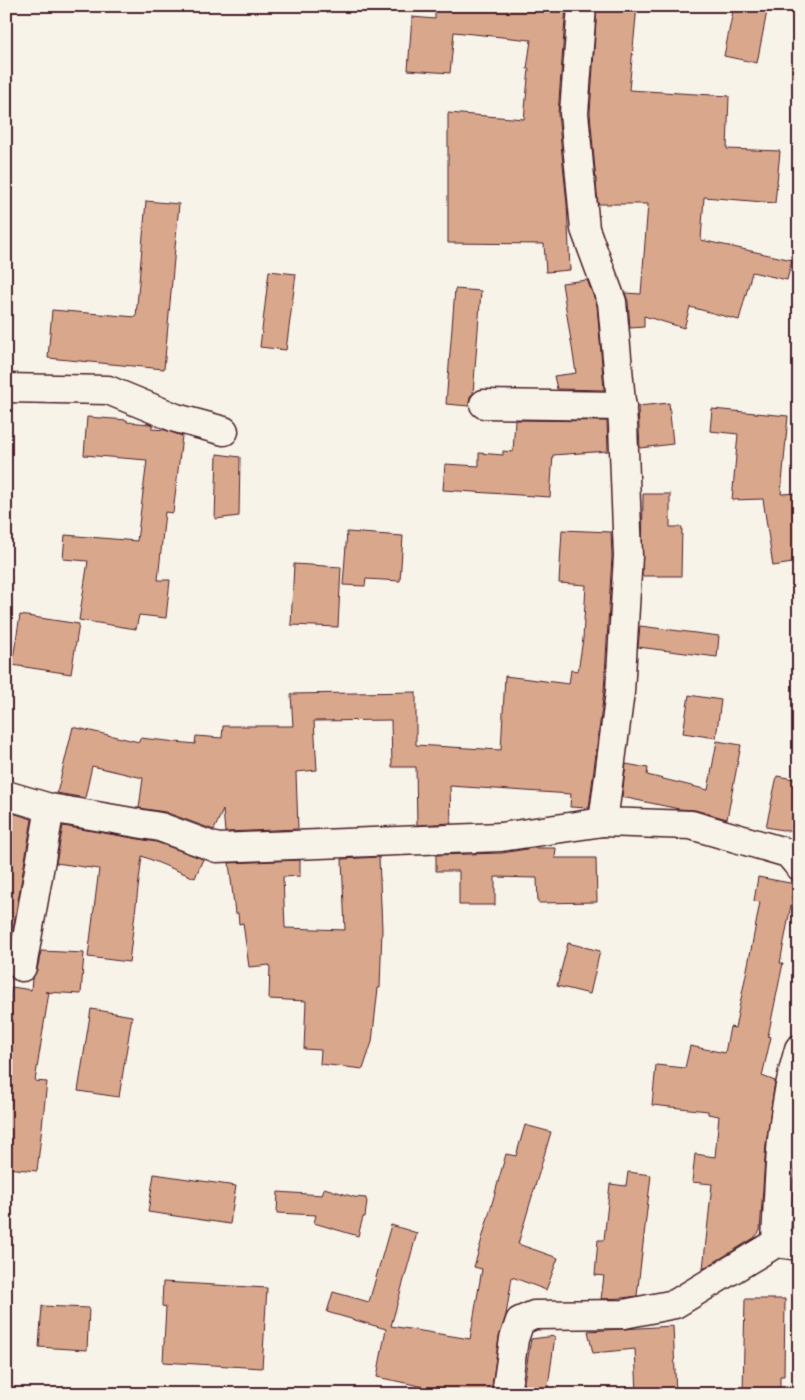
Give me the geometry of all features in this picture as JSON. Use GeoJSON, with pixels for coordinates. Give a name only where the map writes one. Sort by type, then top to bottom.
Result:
{"type":"FeatureCollection","features":[{"type":"Feature","properties":{"kind":"street"},"geometry":{"type":"LineString","coordinates":[[582,6],[574,113],[585,229],[612,302],[622,406],[628,556],[620,692],[604,822]]}},
{"type":"Feature","properties":{"kind":"street"},"geometry":{"type":"LineString","coordinates":[[6,388],[108,390],[176,418],[224,431]]}},
{"type":"Feature","properties":{"kind":"street"},"geometry":{"type":"LineString","coordinates":[[484,404],[622,406]]}},
{"type":"Feature","properties":{"kind":"street"},"geometry":{"type":"LineString","coordinates":[[6,795],[50,808],[160,827],[217,848],[502,837],[604,822],[691,825],[795,855]]}},
{"type":"Feature","properties":{"kind":"street"},"geometry":{"type":"LineString","coordinates":[[22,967],[50,808]]}},
{"type":"Feature","properties":{"kind":"street"},"geometry":{"type":"LineString","coordinates":[[506,1394],[514,1339],[520,1321],[534,1314],[624,1314],[675,1304],[787,1245],[782,1132],[790,1080],[799,1049]]}},
{"type":"Feature","properties":{"kind":"building"},"geometry":{"type":"Polygon","coordinates":[[[435,6],[478,9],[494,6],[566,6],[558,114],[567,204],[570,270],[546,272],[544,244],[448,243],[448,113],[524,119],[531,40],[454,32],[450,73],[408,70],[412,17],[435,19],[435,6]]]}},
{"type":"Feature","properties":{"kind":"building"},"geometry":{"type":"Polygon","coordinates":[[[597,6],[637,6],[629,90],[729,96],[727,149],[780,151],[775,203],[704,197],[701,240],[792,260],[787,280],[752,272],[739,320],[690,307],[684,328],[644,316],[644,327],[630,328],[628,301],[625,293],[641,294],[648,204],[598,204],[590,113],[597,6]]]}},
{"type":"Feature","properties":{"kind":"building"},"geometry":{"type":"Polygon","coordinates":[[[734,6],[768,6],[757,63],[724,56],[734,6]]]}},
{"type":"Feature","properties":{"kind":"building"},"geometry":{"type":"Polygon","coordinates":[[[146,201],[179,204],[164,369],[48,358],[52,310],[136,317],[146,201]]]}},
{"type":"Feature","properties":{"kind":"building"},"geometry":{"type":"Polygon","coordinates":[[[269,271],[296,274],[286,350],[260,347],[269,271]]]}},
{"type":"Feature","properties":{"kind":"building"},"geometry":{"type":"Polygon","coordinates":[[[587,280],[597,305],[604,390],[557,389],[554,376],[576,373],[562,283],[587,280]]]}},
{"type":"Feature","properties":{"kind":"building"},"geometry":{"type":"Polygon","coordinates":[[[455,289],[481,291],[473,394],[470,396],[469,406],[446,404],[455,289]]]}},
{"type":"Feature","properties":{"kind":"building"},"geometry":{"type":"Polygon","coordinates":[[[669,403],[673,444],[640,448],[638,406],[669,403]]]}},
{"type":"Feature","properties":{"kind":"building"},"geometry":{"type":"Polygon","coordinates":[[[712,409],[788,416],[781,494],[799,493],[799,562],[773,566],[763,499],[732,500],[738,434],[710,431],[712,409]]]}},
{"type":"Feature","properties":{"kind":"building"},"geometry":{"type":"Polygon","coordinates":[[[87,417],[150,424],[152,429],[165,430],[182,436],[173,513],[165,512],[158,580],[170,580],[166,618],[139,615],[136,629],[79,620],[88,561],[63,559],[65,535],[137,541],[147,460],[84,455],[87,417]]]}},
{"type":"Feature","properties":{"kind":"building"},"geometry":{"type":"Polygon","coordinates":[[[515,420],[607,421],[608,451],[553,455],[550,497],[443,490],[445,464],[479,466],[479,453],[503,455],[503,451],[513,452],[515,420]]]}},
{"type":"Feature","properties":{"kind":"building"},"geometry":{"type":"Polygon","coordinates":[[[217,454],[240,457],[239,516],[215,519],[217,454]]]}},
{"type":"Feature","properties":{"kind":"building"},"geometry":{"type":"Polygon","coordinates":[[[643,494],[670,494],[670,527],[682,527],[681,576],[642,576],[643,494]]]}},
{"type":"Feature","properties":{"kind":"building"},"geometry":{"type":"Polygon","coordinates":[[[562,530],[611,532],[612,556],[604,691],[589,808],[570,807],[571,794],[450,786],[451,823],[417,825],[416,767],[392,767],[391,720],[314,721],[317,770],[296,772],[298,829],[225,832],[223,810],[214,830],[165,812],[139,808],[143,778],[92,766],[85,798],[57,793],[73,727],[139,742],[140,738],[195,744],[196,736],[222,738],[223,726],[293,726],[291,694],[416,692],[416,745],[501,750],[505,676],[569,684],[571,670],[578,671],[583,639],[586,585],[559,583],[562,530]]]}},
{"type":"Feature","properties":{"kind":"building"},"geometry":{"type":"Polygon","coordinates":[[[347,532],[403,536],[400,581],[366,579],[365,586],[343,585],[347,532]]]}},
{"type":"Feature","properties":{"kind":"building"},"geometry":{"type":"Polygon","coordinates":[[[294,564],[341,567],[338,627],[291,625],[294,564]]]}},
{"type":"Feature","properties":{"kind":"building"},"geometry":{"type":"Polygon","coordinates":[[[20,615],[79,624],[71,674],[12,665],[20,615]]]}},
{"type":"Feature","properties":{"kind":"building"},"geometry":{"type":"Polygon","coordinates":[[[640,626],[719,636],[717,657],[638,647],[640,626]]]}},
{"type":"Feature","properties":{"kind":"building"},"geometry":{"type":"Polygon","coordinates":[[[689,695],[721,700],[716,738],[683,733],[689,695]]]}},
{"type":"Feature","properties":{"kind":"building"},"geometry":{"type":"Polygon","coordinates":[[[717,741],[741,745],[727,819],[695,810],[679,809],[622,797],[626,764],[648,768],[647,775],[708,790],[717,741]]]}},
{"type":"Feature","properties":{"kind":"building"},"geometry":{"type":"Polygon","coordinates":[[[777,776],[799,780],[799,833],[766,827],[777,776]]]}},
{"type":"Feature","properties":{"kind":"building"},"geometry":{"type":"Polygon","coordinates":[[[6,811],[32,819],[11,941],[6,941],[6,866],[12,836],[6,835],[6,811]]]}},
{"type":"Feature","properties":{"kind":"building"},"geometry":{"type":"Polygon","coordinates":[[[63,826],[156,842],[203,859],[195,878],[142,856],[129,962],[88,957],[99,869],[56,863],[63,826]]]}},
{"type":"Feature","properties":{"kind":"building"},"geometry":{"type":"Polygon","coordinates":[[[533,848],[556,848],[555,858],[596,858],[597,902],[538,903],[537,878],[495,877],[495,905],[459,905],[459,871],[436,871],[436,855],[502,853],[533,848]]]}},
{"type":"Feature","properties":{"kind":"building"},"geometry":{"type":"Polygon","coordinates":[[[379,857],[382,929],[380,988],[378,988],[372,1042],[363,1069],[320,1064],[321,1050],[304,1049],[306,1001],[269,999],[270,965],[249,967],[243,923],[239,924],[238,913],[235,913],[229,863],[300,860],[300,876],[283,877],[285,928],[345,930],[342,859],[379,857]]]}},
{"type":"Feature","properties":{"kind":"building"},"geometry":{"type":"Polygon","coordinates":[[[758,877],[795,884],[780,963],[783,963],[768,1036],[771,1037],[762,1076],[775,1081],[766,1144],[760,1231],[754,1238],[703,1269],[712,1184],[692,1182],[695,1154],[715,1157],[719,1116],[708,1114],[708,1111],[652,1105],[656,1065],[685,1068],[690,1046],[725,1053],[730,1027],[735,1028],[752,945],[760,902],[754,901],[758,877]]]}},
{"type":"Feature","properties":{"kind":"building"},"geometry":{"type":"Polygon","coordinates":[[[568,943],[600,951],[590,994],[557,986],[568,943]]]}},
{"type":"Feature","properties":{"kind":"building"},"geometry":{"type":"Polygon","coordinates":[[[41,951],[84,953],[81,994],[49,992],[35,1081],[47,1082],[37,1171],[6,1168],[6,1025],[12,987],[31,990],[32,979],[37,970],[41,951]]]}},
{"type":"Feature","properties":{"kind":"building"},"geometry":{"type":"Polygon","coordinates":[[[91,1009],[132,1016],[119,1097],[78,1091],[91,1009]]]}},
{"type":"Feature","properties":{"kind":"building"},"geometry":{"type":"Polygon","coordinates":[[[525,1125],[551,1132],[518,1244],[558,1258],[546,1290],[512,1277],[506,1315],[499,1337],[491,1394],[444,1394],[444,1391],[377,1377],[386,1329],[327,1312],[333,1292],[369,1302],[391,1225],[417,1233],[391,1326],[470,1339],[482,1269],[474,1267],[506,1154],[516,1156],[525,1125]]]}},
{"type":"Feature","properties":{"kind":"building"},"geometry":{"type":"Polygon","coordinates":[[[628,1172],[651,1175],[637,1296],[601,1299],[604,1276],[595,1275],[598,1240],[604,1240],[610,1184],[626,1186],[628,1172]]]}},
{"type":"Feature","properties":{"kind":"building"},"geometry":{"type":"Polygon","coordinates":[[[154,1174],[236,1186],[230,1224],[148,1212],[154,1174]]]}},
{"type":"Feature","properties":{"kind":"building"},"geometry":{"type":"Polygon","coordinates":[[[324,1188],[354,1197],[366,1198],[365,1217],[363,1217],[358,1236],[314,1223],[316,1215],[277,1213],[278,1192],[322,1195],[324,1188]]]}},
{"type":"Feature","properties":{"kind":"building"},"geometry":{"type":"Polygon","coordinates":[[[163,1282],[267,1288],[262,1368],[163,1362],[166,1307],[162,1306],[163,1282]]]}},
{"type":"Feature","properties":{"kind":"building"},"geometry":{"type":"Polygon","coordinates":[[[745,1299],[785,1299],[784,1376],[780,1376],[780,1392],[743,1392],[745,1299]]]}},
{"type":"Feature","properties":{"kind":"building"},"geometry":{"type":"Polygon","coordinates":[[[42,1306],[89,1308],[87,1350],[39,1347],[42,1306]]]}},
{"type":"Feature","properties":{"kind":"building"},"geometry":{"type":"Polygon","coordinates":[[[673,1326],[676,1394],[637,1394],[635,1349],[593,1353],[588,1331],[673,1326]]]}},
{"type":"Feature","properties":{"kind":"building"},"geometry":{"type":"Polygon","coordinates":[[[555,1336],[547,1394],[522,1394],[531,1339],[555,1336]]]}}]}
